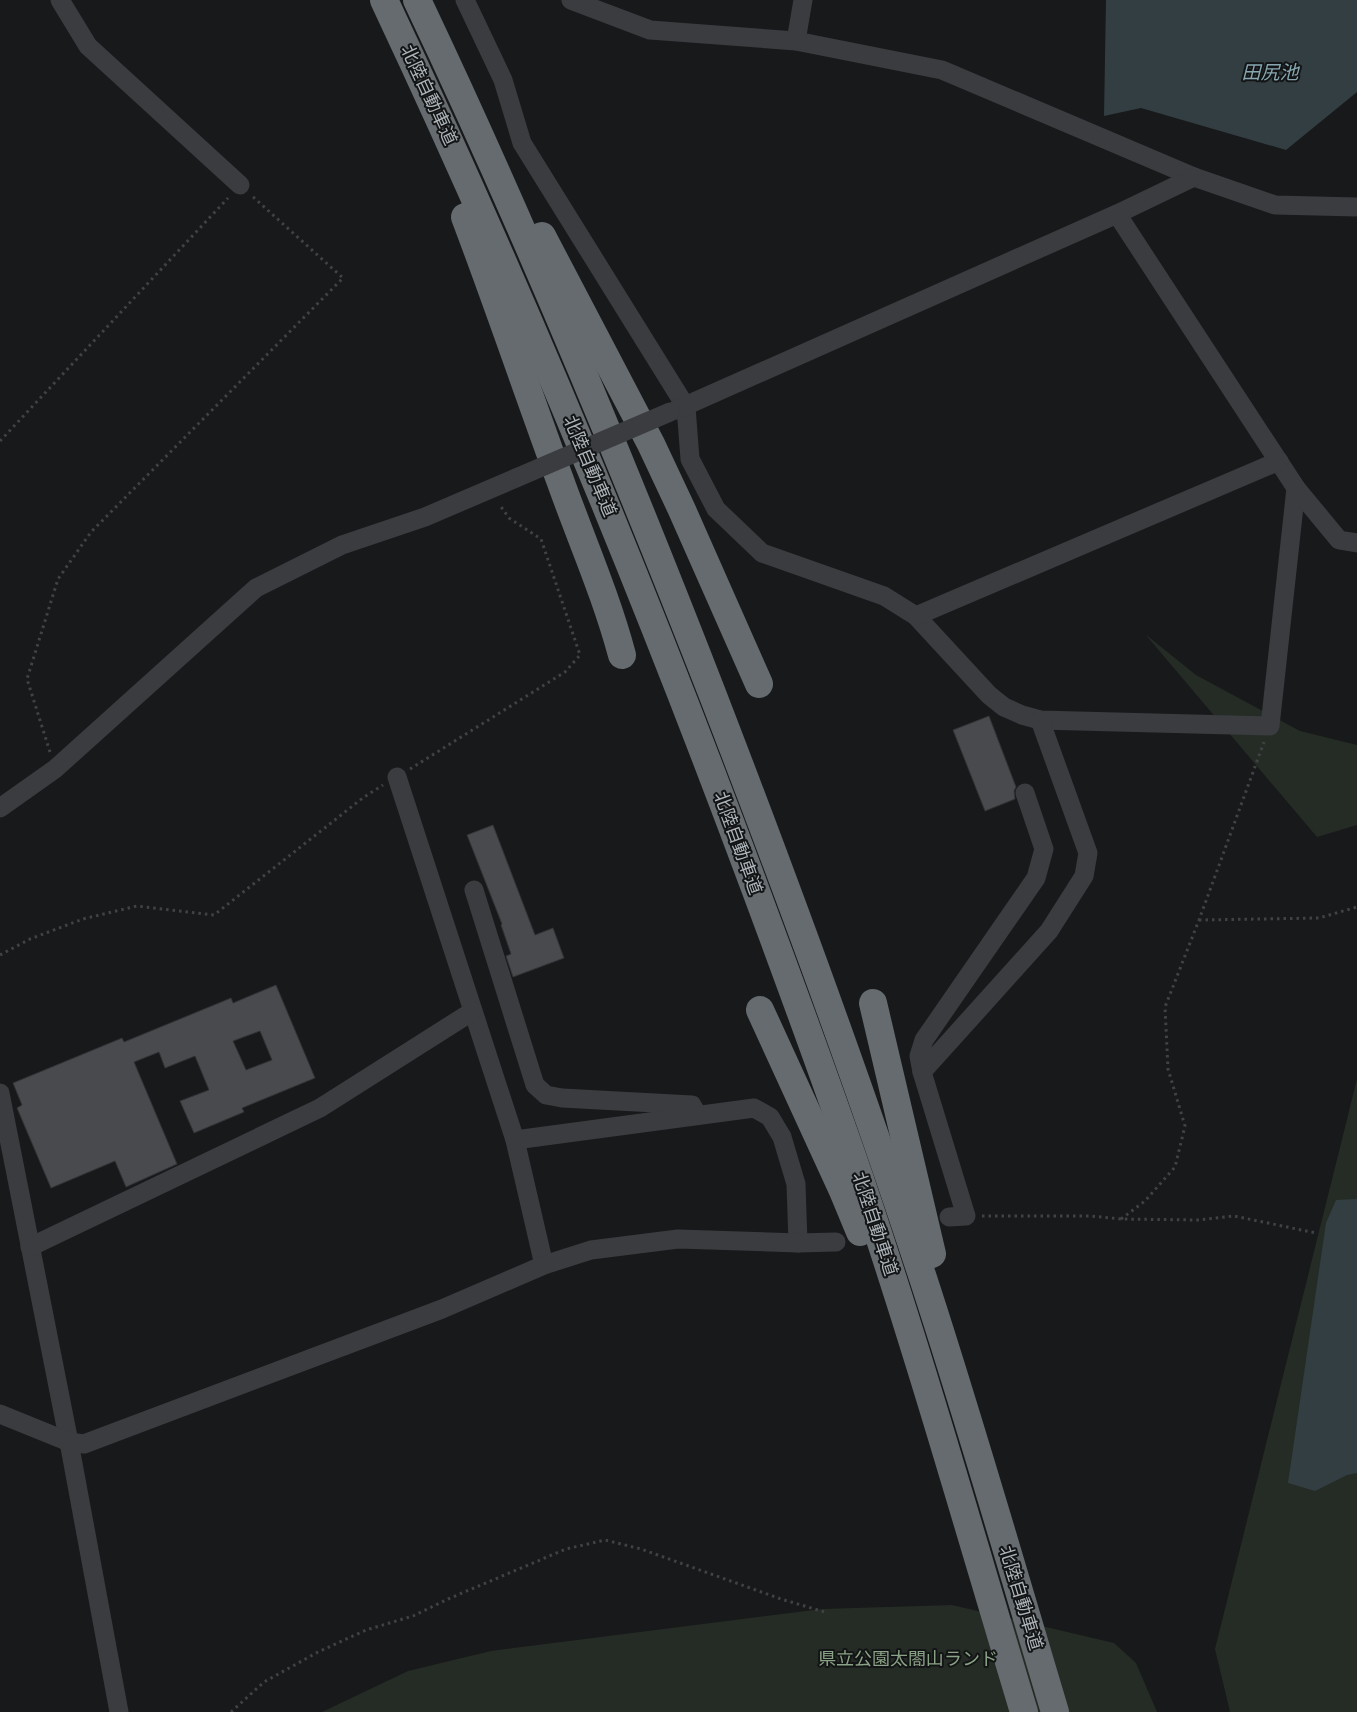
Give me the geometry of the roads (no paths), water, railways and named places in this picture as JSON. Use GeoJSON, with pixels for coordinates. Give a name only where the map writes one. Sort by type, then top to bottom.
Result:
{"type":"FeatureCollection","features":[{"type":"Feature","properties":{"kind":"highway"},"geometry":{"type":"LineString","coordinates":[[377,0],[446,164],[606,603],[622,655]]}},
{"type":"Feature","properties":{"kind":"highway","name":"北陸自動車道"},"geometry":{"type":"LineString","coordinates":[[384,0],[455,151],[524,307],[631,565],[720,794],[814,1050],[895,1284],[1024,1712]]}},
{"type":"Feature","properties":{"kind":"highway"},"geometry":{"type":"LineString","coordinates":[[418,2],[651,444],[759,684]]}},
{"type":"Feature","properties":{"kind":"highway","name":"北陸自動車道"},"geometry":{"type":"LineString","coordinates":[[418,2],[520,228],[603,421],[655,547],[751,793],[842,1042],[923,1278],[1055,1712]]}},
{"type":"Feature","properties":{"kind":"highway"},"geometry":{"type":"LineString","coordinates":[[873,1003],[939,1280],[1026,1589],[1055,1712]]}},
{"type":"Feature","properties":{"kind":"highway"},"geometry":{"type":"LineString","coordinates":[[760,1010],[843,1192],[878,1275],[966,1516]]}},
{"type":"Feature","properties":{"kind":"street"},"geometry":{"type":"LineString","coordinates":[[60,0],[88,46],[240,185]]}},
{"type":"Feature","properties":{"kind":"street"},"geometry":{"type":"LineString","coordinates":[[465,0],[503,80],[522,143],[678,410],[690,459],[716,509],[762,553],[884,596],[916,616],[990,695],[1004,707],[1040,720],[1270,726],[1296,488]]}},
{"type":"Feature","properties":{"kind":"street"},"geometry":{"type":"LineString","coordinates":[[571,0],[650,30],[796,42],[942,70],[1194,177],[1275,205],[1357,206]]}},
{"type":"Feature","properties":{"kind":"street"},"geometry":{"type":"LineString","coordinates":[[796,42],[803,0]]}},
{"type":"Feature","properties":{"kind":"street"},"geometry":{"type":"LineString","coordinates":[[0,808],[55,769],[256,588],[342,545],[425,517],[678,410],[1117,214],[1194,177]]}},
{"type":"Feature","properties":{"kind":"street"},"geometry":{"type":"LineString","coordinates":[[1117,214],[1296,488],[1339,540],[1357,543]]}},
{"type":"Feature","properties":{"kind":"street"},"geometry":{"type":"LineString","coordinates":[[916,616],[1279,461]]}},
{"type":"Feature","properties":{"kind":"street"},"geometry":{"type":"LineString","coordinates":[[922,1072],[1049,931],[1084,876],[1088,853],[1040,720]]}},
{"type":"Feature","properties":{"kind":"street"},"geometry":{"type":"LineString","coordinates":[[397,777],[515,1140],[544,1265]]}},
{"type":"Feature","properties":{"kind":"street"},"geometry":{"type":"LineString","coordinates":[[958,1217],[919,1056],[924,1040],[1036,878],[1044,849],[1025,793]]}},
{"type":"Feature","properties":{"kind":"street"},"geometry":{"type":"LineString","coordinates":[[474,890],[535,1085],[546,1095],[562,1098],[692,1105],[698,1115]]}},
{"type":"Feature","properties":{"kind":"street"},"geometry":{"type":"LineString","coordinates":[[30,1247],[320,1108],[473,1011]]}},
{"type":"Feature","properties":{"kind":"street"},"geometry":{"type":"LineString","coordinates":[[0,1093],[69,1442],[119,1712]]}},
{"type":"Feature","properties":{"kind":"street"},"geometry":{"type":"LineString","coordinates":[[515,1140],[754,1108],[770,1117],[782,1137],[796,1184],[798,1243]]}},
{"type":"Feature","properties":{"kind":"street"},"geometry":{"type":"LineString","coordinates":[[0,1414],[69,1442],[84,1444],[442,1308],[544,1265],[591,1250],[678,1239],[798,1243],[836,1242]]}},
{"type":"Feature","properties":{"kind":"water","name":"田尻池"},"geometry":{"type":"Polygon","coordinates":[[[1106,0],[1357,0],[1357,92],[1286,150],[1141,108],[1104,116],[1106,0]]]}},
{"type":"Feature","properties":{"kind":"water"},"geometry":{"type":"Polygon","coordinates":[[[1357,1199],[1357,1473],[1347,1475],[1315,1491],[1288,1483],[1326,1223],[1336,1200],[1357,1199]]]}},
{"type":"Feature","properties":{"kind":"park label","name":"県立公園太閤山ランド"},"geometry":{"type":"Point","coordinates":[908,1659]}}]}
